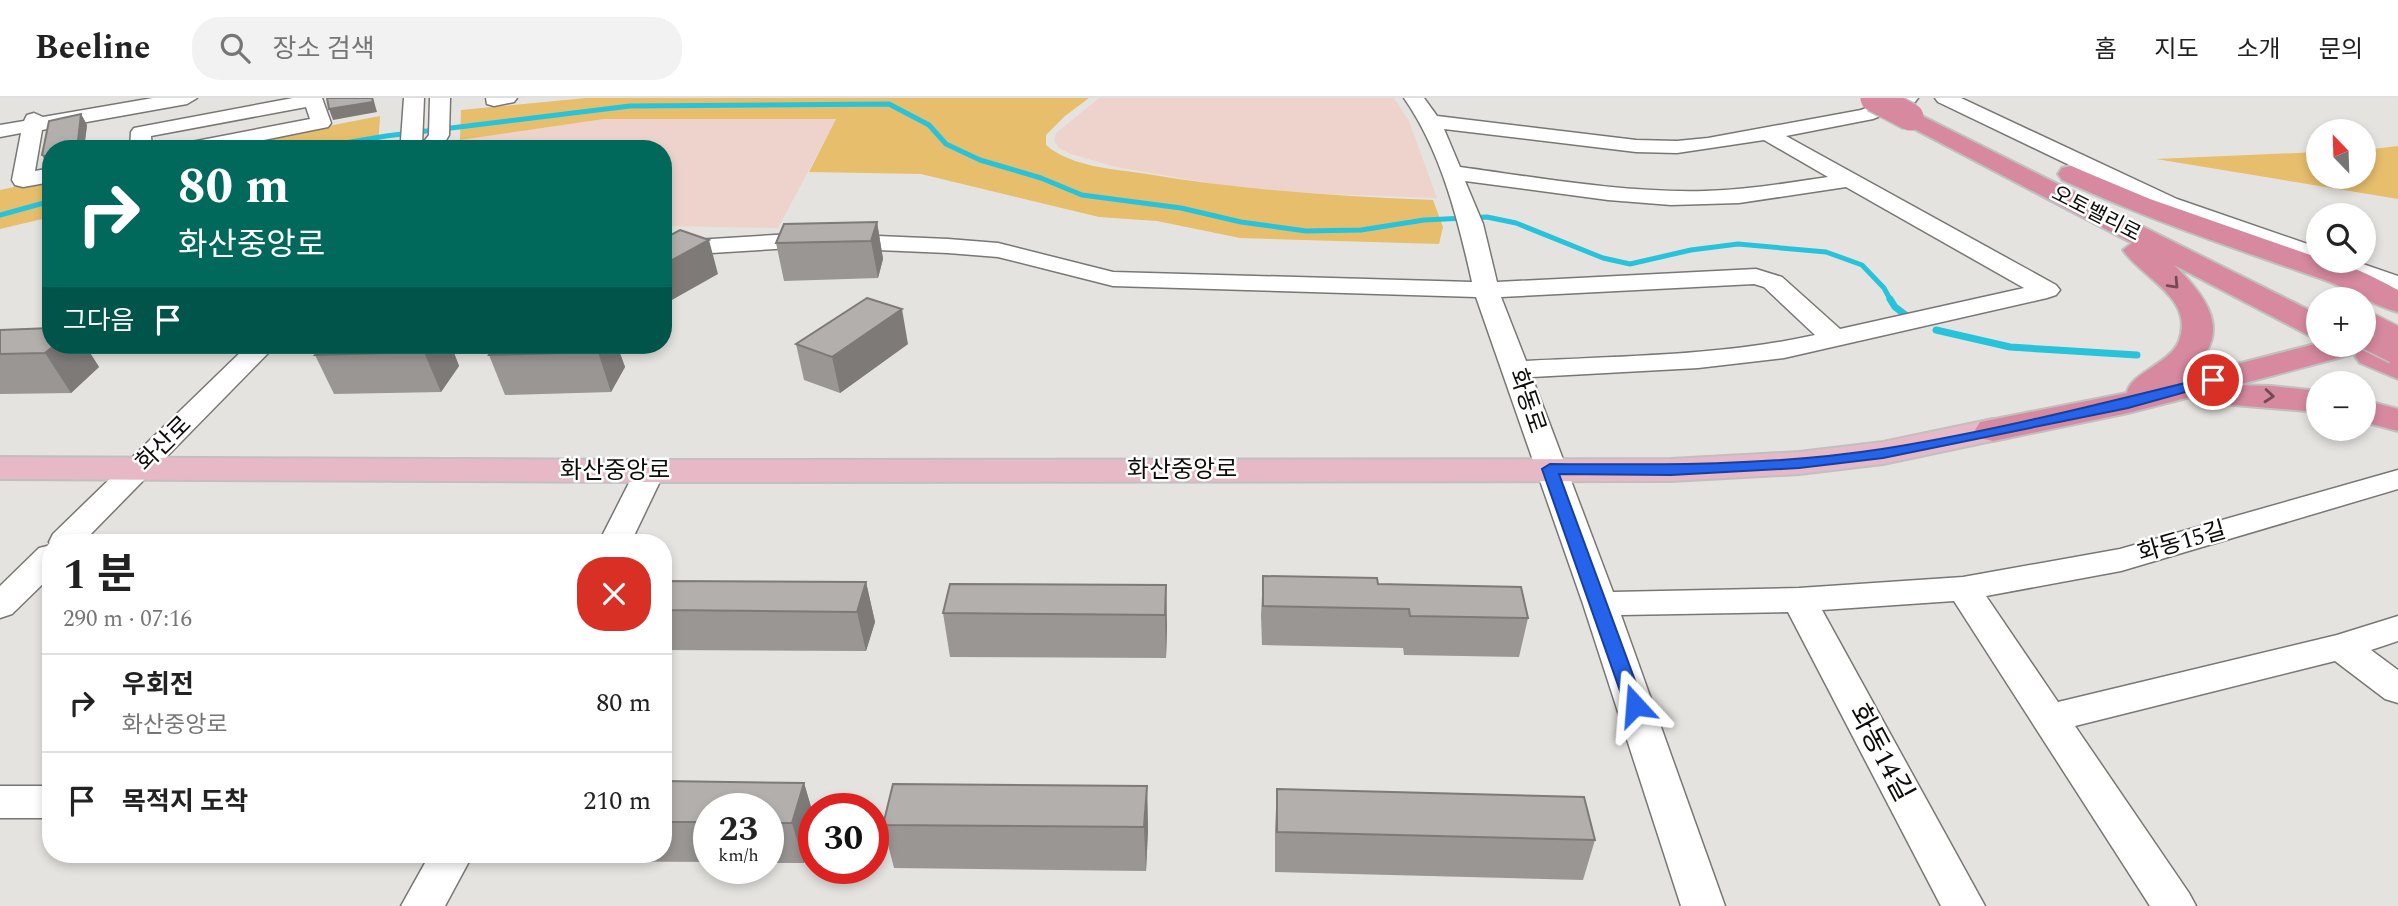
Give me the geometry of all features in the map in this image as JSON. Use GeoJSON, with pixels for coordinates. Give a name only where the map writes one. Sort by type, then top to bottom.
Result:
{"type":"FeatureCollection","features":[{"type":"Feature","properties":{"kind":"highway","name":"오토밸리로"},"geometry":{"type":"LineString","coordinates":[[1874,98],[1920,104],[2089,192],[2306,313]]}},
{"type":"Feature","properties":{"kind":"highway","name":"오토밸리로"},"geometry":{"type":"LineString","coordinates":[[1920,104],[2019,174],[2306,314]]}},
{"type":"Feature","properties":{"kind":"highway"},"geometry":{"type":"LineString","coordinates":[[1980,134],[2140,205],[2360,282],[2398,303]]}},
{"type":"Feature","properties":{"kind":"highway"},"geometry":{"type":"LineString","coordinates":[[2019,174],[2151,259],[2184,295],[2197,316],[2197,337],[2185,359],[2128,403]]}},
{"type":"Feature","properties":{"kind":"highway","name":"화산중앙로"},"geometry":{"type":"LineString","coordinates":[[2376,344],[2398,333]]}},
{"type":"Feature","properties":{"kind":"highway","name":"화산중앙로"},"geometry":{"type":"LineString","coordinates":[[1993,430],[2128,403],[2328,357]]}},
{"type":"Feature","properties":{"kind":"highway"},"geometry":{"type":"LineString","coordinates":[[2128,403],[2229,394],[2306,401]]}},
{"type":"Feature","properties":{"kind":"highway"},"geometry":{"type":"LineString","coordinates":[[2376,414],[2398,420]]}},
{"type":"Feature","properties":{"kind":"main road","name":"화산중앙로"},"geometry":{"type":"LineString","coordinates":[[0,468],[650,471],[1671,470],[1799,463],[1883,453],[1993,430]]}},
{"type":"Feature","properties":{"kind":"street"},"geometry":{"type":"LineString","coordinates":[[0,131],[155,98]]}},
{"type":"Feature","properties":{"kind":"street"},"geometry":{"type":"LineString","coordinates":[[0,125],[187,98]]}},
{"type":"Feature","properties":{"kind":"street"},"geometry":{"type":"LineString","coordinates":[[414,98],[424,137]]}},
{"type":"Feature","properties":{"kind":"street"},"geometry":{"type":"LineString","coordinates":[[424,137],[440,98]]}},
{"type":"Feature","properties":{"kind":"street","name":"화동로"},"geometry":{"type":"LineString","coordinates":[[1414,98],[1431,121],[1468,218],[1486,290],[1600,604],[1703,906]]}},
{"type":"Feature","properties":{"kind":"street"},"geometry":{"type":"LineString","coordinates":[[141,140],[141,132],[314,100],[321,123],[233,140]]}},
{"type":"Feature","properties":{"kind":"street"},"geometry":{"type":"LineString","coordinates":[[1431,121],[1636,146],[1697,145],[1920,104],[2169,204],[2306,251]]}},
{"type":"Feature","properties":{"kind":"street"},"geometry":{"type":"LineString","coordinates":[[33,122],[23,180],[42,177]]}},
{"type":"Feature","properties":{"kind":"street"},"geometry":{"type":"LineString","coordinates":[[1517,370],[1698,360],[1784,350],[2047,290],[1768,134]]}},
{"type":"Feature","properties":{"kind":"street"},"geometry":{"type":"LineString","coordinates":[[1451,172],[1652,197],[1701,198],[1742,197],[1847,180]]}},
{"type":"Feature","properties":{"kind":"street"},"geometry":{"type":"LineString","coordinates":[[672,248],[808,240],[948,246],[998,250],[1113,279],[1213,284],[1486,290],[1756,276],[1773,282],[1836,340]]}},
{"type":"Feature","properties":{"kind":"street"},"geometry":{"type":"LineString","coordinates":[[2365,273],[2398,285]]}},
{"type":"Feature","properties":{"kind":"street","name":"화산로"},"geometry":{"type":"LineString","coordinates":[[73,534],[254,354]]}},
{"type":"Feature","properties":{"kind":"street"},"geometry":{"type":"LineString","coordinates":[[619,534],[650,471]]}},
{"type":"Feature","properties":{"kind":"street","name":"화동15길"},"geometry":{"type":"LineString","coordinates":[[1600,604],[1799,600],[1963,589],[2121,560],[2398,479]]}},
{"type":"Feature","properties":{"kind":"street"},"geometry":{"type":"LineString","coordinates":[[0,606],[42,565]]}},
{"type":"Feature","properties":{"kind":"street"},"geometry":{"type":"LineString","coordinates":[[1963,589],[2174,906]]}},
{"type":"Feature","properties":{"kind":"street","name":"화동14길"},"geometry":{"type":"LineString","coordinates":[[1799,600],[1963,906]]}},
{"type":"Feature","properties":{"kind":"street"},"geometry":{"type":"LineString","coordinates":[[2049,718],[2341,647],[2398,628]]}},
{"type":"Feature","properties":{"kind":"street"},"geometry":{"type":"LineString","coordinates":[[2341,647],[2398,689]]}},
{"type":"Feature","properties":{"kind":"street"},"geometry":{"type":"LineString","coordinates":[[423,906],[447,863]]}},
{"type":"Feature","properties":{"kind":"shaded area"},"geometry":{"type":"Polygon","coordinates":[[[586,98],[1089,98],[1046,135],[1046,145],[1080,163],[1254,188],[1433,200],[1443,227],[1439,244],[1240,238],[1157,221],[1099,217],[921,174],[809,172],[836,119],[604,119],[460,140],[461,110],[586,98]]]}},
{"type":"Feature","properties":{"kind":"shaded area"},"geometry":{"type":"Polygon","coordinates":[[[1099,98],[1394,98],[1409,121],[1437,198],[1301,193],[1214,184],[1116,167],[1059,148],[1054,141],[1056,133],[1099,98]]]}},
{"type":"Feature","properties":{"kind":"shaded area"},"geometry":{"type":"Polygon","coordinates":[[[380,116],[379,140],[256,140],[380,116]]]}},
{"type":"Feature","properties":{"kind":"shaded area"},"geometry":{"type":"Polygon","coordinates":[[[604,119],[836,119],[778,228],[672,226],[672,140],[460,140],[604,119]]]}},
{"type":"Feature","properties":{"kind":"shaded area"},"geometry":{"type":"Polygon","coordinates":[[[2398,146],[2398,199],[2338,189],[2376,189],[2376,149],[2398,146]]]}},
{"type":"Feature","properties":{"kind":"shaded area"},"geometry":{"type":"Polygon","coordinates":[[[2306,153],[2306,184],[2156,159],[2306,153]]]}},
{"type":"Feature","properties":{"kind":"shaded area"},"geometry":{"type":"Polygon","coordinates":[[[42,181],[42,219],[0,229],[0,190],[42,181]]]}},
{"type":"Feature","properties":{"kind":"building"},"geometry":{"type":"Polygon","coordinates":[[[327,98],[372,98],[373,102],[329,109],[327,98]]]}},
{"type":"Feature","properties":{"kind":"building"},"geometry":{"type":"Polygon","coordinates":[[[81,114],[78,140],[45,140],[49,121],[81,114]]]}},
{"type":"Feature","properties":{"kind":"building"},"geometry":{"type":"Polygon","coordinates":[[[877,222],[871,241],[776,243],[784,224],[877,222]]]}},
{"type":"Feature","properties":{"kind":"building"},"geometry":{"type":"Polygon","coordinates":[[[680,230],[709,240],[672,260],[672,234],[680,230]]]}},
{"type":"Feature","properties":{"kind":"building"},"geometry":{"type":"Polygon","coordinates":[[[867,298],[902,309],[832,357],[796,344],[867,298]]]}},
{"type":"Feature","properties":{"kind":"building"},"geometry":{"type":"Polygon","coordinates":[[[42,328],[42,353],[0,354],[0,330],[42,328]]]}},
{"type":"Feature","properties":{"kind":"building"},"geometry":{"type":"Polygon","coordinates":[[[1263,576],[1377,578],[1378,584],[1521,587],[1528,618],[1410,616],[1409,609],[1263,606],[1263,576]]]}},
{"type":"Feature","properties":{"kind":"building"},"geometry":{"type":"Polygon","coordinates":[[[672,581],[866,582],[857,612],[672,610],[672,581]]]}},
{"type":"Feature","properties":{"kind":"building"},"geometry":{"type":"Polygon","coordinates":[[[950,584],[1166,585],[1165,615],[943,613],[950,584]]]}},
{"type":"Feature","properties":{"kind":"building"},"geometry":{"type":"Polygon","coordinates":[[[672,781],[804,783],[801,793],[798,793],[792,823],[784,823],[784,793],[693,793],[693,822],[672,822],[672,781]]]}},
{"type":"Feature","properties":{"kind":"building"},"geometry":{"type":"Polygon","coordinates":[[[893,784],[1147,786],[1144,827],[889,825],[889,800],[893,784]]]}},
{"type":"Feature","properties":{"kind":"building"},"geometry":{"type":"Polygon","coordinates":[[[1277,789],[1584,797],[1595,840],[1277,832],[1277,789]]]}},
{"type":"Feature","properties":{"kind":"waterway"},"geometry":{"type":"LineString","coordinates":[[363,140],[630,106],[889,104],[929,125],[946,144],[980,160],[1041,178],[1082,195],[1181,208],[1241,222],[1306,231],[1361,230],[1424,220],[1487,217],[1516,223],[1603,258],[1630,264],[1691,250],[1738,244],[1826,252],[1862,265],[1884,288],[1891,301]]}},
{"type":"Feature","properties":{"kind":"waterway"},"geometry":{"type":"LineString","coordinates":[[0,215],[42,203]]}},
{"type":"Feature","properties":{"kind":"waterway"},"geometry":{"type":"LineString","coordinates":[[1890,299],[1895,307],[1911,319]]}},
{"type":"Feature","properties":{"kind":"waterway"},"geometry":{"type":"LineString","coordinates":[[1936,330],[2010,347],[2137,355]]}},
{"type":"Feature","properties":{"kind":"route"},"geometry":{"type":"LineString","coordinates":[[1635,705],[1550,469],[1671,470],[1799,463],[1883,453],[2128,403],[2213,380]]}}]}
